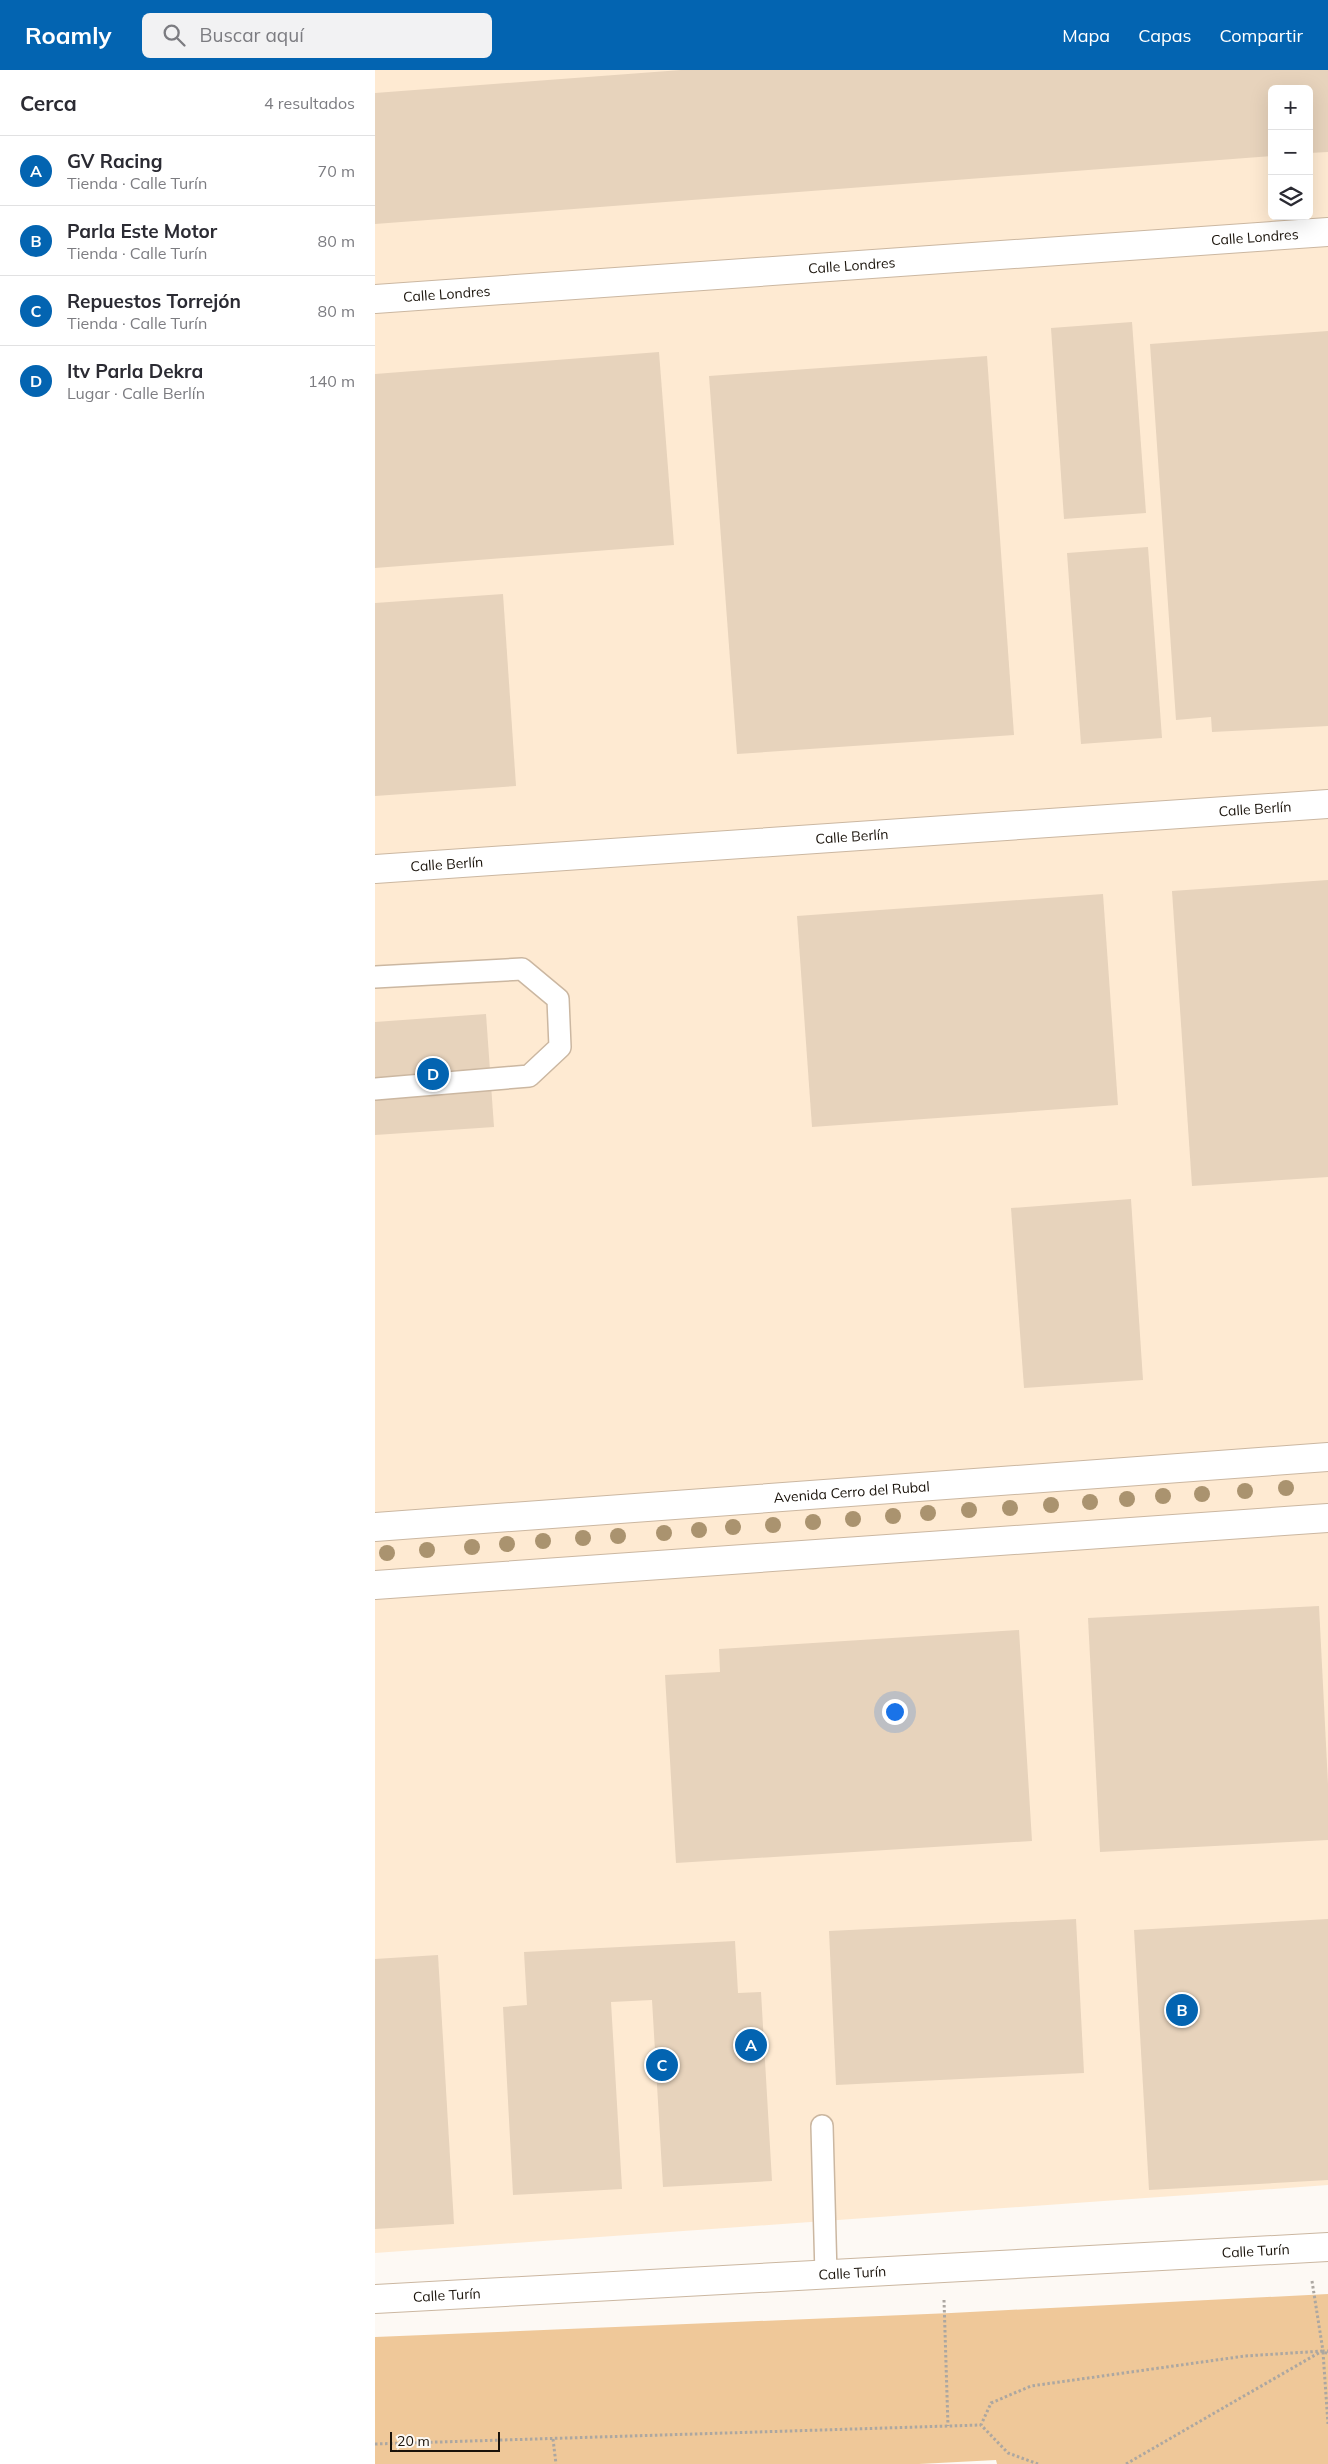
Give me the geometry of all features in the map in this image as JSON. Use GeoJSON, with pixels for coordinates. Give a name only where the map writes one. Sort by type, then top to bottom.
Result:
{"type":"FeatureCollection","features":[{"type":"Feature","properties":{"kind":"street","name":"Calle Londres"},"geometry":{"type":"LineString","coordinates":[[375,299],[1328,232]]}},
{"type":"Feature","properties":{"kind":"street","name":"Calle Berlín"},"geometry":{"type":"LineString","coordinates":[[375,869],[1328,804]]}},
{"type":"Feature","properties":{"kind":"street","name":"Avenida Cerro del Rubal"},"geometry":{"type":"LineString","coordinates":[[375,1527],[1328,1457]]}},
{"type":"Feature","properties":{"kind":"street"},"geometry":{"type":"LineString","coordinates":[[375,1585],[1328,1518]]}},
{"type":"Feature","properties":{"kind":"street","name":"Calle Turín"},"geometry":{"type":"LineString","coordinates":[[375,2299],[1318,2247]]}},
{"type":"Feature","properties":{"kind":"lane"},"geometry":{"type":"LineString","coordinates":[[375,977],[522,969],[558,998],[560,1046],[529,1076],[375,1089]]}},
{"type":"Feature","properties":{"kind":"lane"},"geometry":{"type":"LineString","coordinates":[[822,2126],[826,2274]]}},
{"type":"Feature","properties":{"kind":"path"},"geometry":{"type":"LineString","coordinates":[[1318,2247],[1328,2424]]}},
{"type":"Feature","properties":{"kind":"path"},"geometry":{"type":"LineString","coordinates":[[943,2268],[948,2426]]}},
{"type":"Feature","properties":{"kind":"path"},"geometry":{"type":"LineString","coordinates":[[1126,2464],[1323,2351]]}},
{"type":"Feature","properties":{"kind":"path"},"geometry":{"type":"LineString","coordinates":[[981,2425],[991,2403],[1031,2386],[1235,2357],[1328,2352]]}},
{"type":"Feature","properties":{"kind":"path"},"geometry":{"type":"LineString","coordinates":[[375,2444],[981,2425],[1008,2453],[1038,2464]]}},
{"type":"Feature","properties":{"kind":"path"},"geometry":{"type":"LineString","coordinates":[[553,2439],[556,2464]]}},
{"type":"Feature","properties":{"kind":"shaded area"},"geometry":{"type":"Polygon","coordinates":[[[375,70],[1328,70],[1328,2185],[375,2253],[375,70]]]}},
{"type":"Feature","properties":{"kind":"shaded area"},"geometry":{"type":"Polygon","coordinates":[[[1328,2294],[1328,2464],[997,2464],[996,2460],[919,2464],[375,2464],[375,2337],[951,2313],[1328,2294]]]}},
{"type":"Feature","properties":{"kind":"building"},"geometry":{"type":"Polygon","coordinates":[[[681,70],[1328,70],[1328,152],[1313,153],[1313,85],[1268,85],[1268,156],[375,224],[375,93],[681,70]]]}},
{"type":"Feature","properties":{"kind":"building"},"geometry":{"type":"Polygon","coordinates":[[[1132,322],[1146,513],[1064,519],[1051,328],[1132,322]]]}},
{"type":"Feature","properties":{"kind":"building"},"geometry":{"type":"Polygon","coordinates":[[[1328,331],[1328,726],[1212,732],[1211,717],[1176,720],[1150,344],[1328,331]]]}},
{"type":"Feature","properties":{"kind":"building"},"geometry":{"type":"Polygon","coordinates":[[[659,352],[674,545],[375,568],[375,374],[659,352]]]}},
{"type":"Feature","properties":{"kind":"building"},"geometry":{"type":"Polygon","coordinates":[[[987,356],[1014,735],[737,754],[709,376],[987,356]]]}},
{"type":"Feature","properties":{"kind":"building"},"geometry":{"type":"Polygon","coordinates":[[[1148,547],[1162,738],[1081,744],[1067,553],[1148,547]]]}},
{"type":"Feature","properties":{"kind":"building"},"geometry":{"type":"Polygon","coordinates":[[[503,594],[516,786],[375,796],[375,603],[503,594]]]}},
{"type":"Feature","properties":{"kind":"building"},"geometry":{"type":"Polygon","coordinates":[[[1328,880],[1328,1177],[1192,1186],[1172,891],[1328,880]]]}},
{"type":"Feature","properties":{"kind":"building"},"geometry":{"type":"Polygon","coordinates":[[[1103,894],[1118,1105],[812,1127],[797,916],[1103,894]]]}},
{"type":"Feature","properties":{"kind":"building"},"geometry":{"type":"Polygon","coordinates":[[[486,1014],[494,1127],[375,1135],[375,1022],[486,1014]]]}},
{"type":"Feature","properties":{"kind":"building"},"geometry":{"type":"Polygon","coordinates":[[[1131,1199],[1143,1380],[1024,1388],[1011,1208],[1131,1199]]]}},
{"type":"Feature","properties":{"kind":"building"},"geometry":{"type":"Polygon","coordinates":[[[1319,1606],[1328,1784],[1328,1840],[1100,1852],[1088,1618],[1319,1606]]]}},
{"type":"Feature","properties":{"kind":"building"},"geometry":{"type":"Polygon","coordinates":[[[1019,1630],[1032,1841],[676,1863],[665,1675],[720,1672],[719,1649],[1019,1630]]]}},
{"type":"Feature","properties":{"kind":"building"},"geometry":{"type":"Polygon","coordinates":[[[1076,1919],[1084,2073],[836,2085],[829,1931],[1076,1919]]]}},
{"type":"Feature","properties":{"kind":"building"},"geometry":{"type":"Polygon","coordinates":[[[1328,1919],[1328,2180],[1149,2190],[1134,1930],[1328,1919]]]}},
{"type":"Feature","properties":{"kind":"building"},"geometry":{"type":"Polygon","coordinates":[[[735,1941],[738,1993],[761,1992],[772,2181],[663,2187],[652,2000],[611,2002],[622,2189],[513,2195],[503,2007],[527,2005],[524,1952],[735,1941]]]}},
{"type":"Feature","properties":{"kind":"building"},"geometry":{"type":"Polygon","coordinates":[[[438,1955],[454,2224],[375,2229],[375,1959],[438,1955]]]}},
{"type":"Feature","properties":{"kind":"place","name":"Itv Parla Dekra"},"geometry":{"type":"Point","coordinates":[433,1074]}},
{"type":"Feature","properties":{"kind":"place","name":"Parla Este Motor"},"geometry":{"type":"Point","coordinates":[1182,2010]}},
{"type":"Feature","properties":{"kind":"place","name":"GV Racing"},"geometry":{"type":"Point","coordinates":[751,2045]}},
{"type":"Feature","properties":{"kind":"place","name":"Repuestos Torrejón"},"geometry":{"type":"Point","coordinates":[662,2065]}}]}
